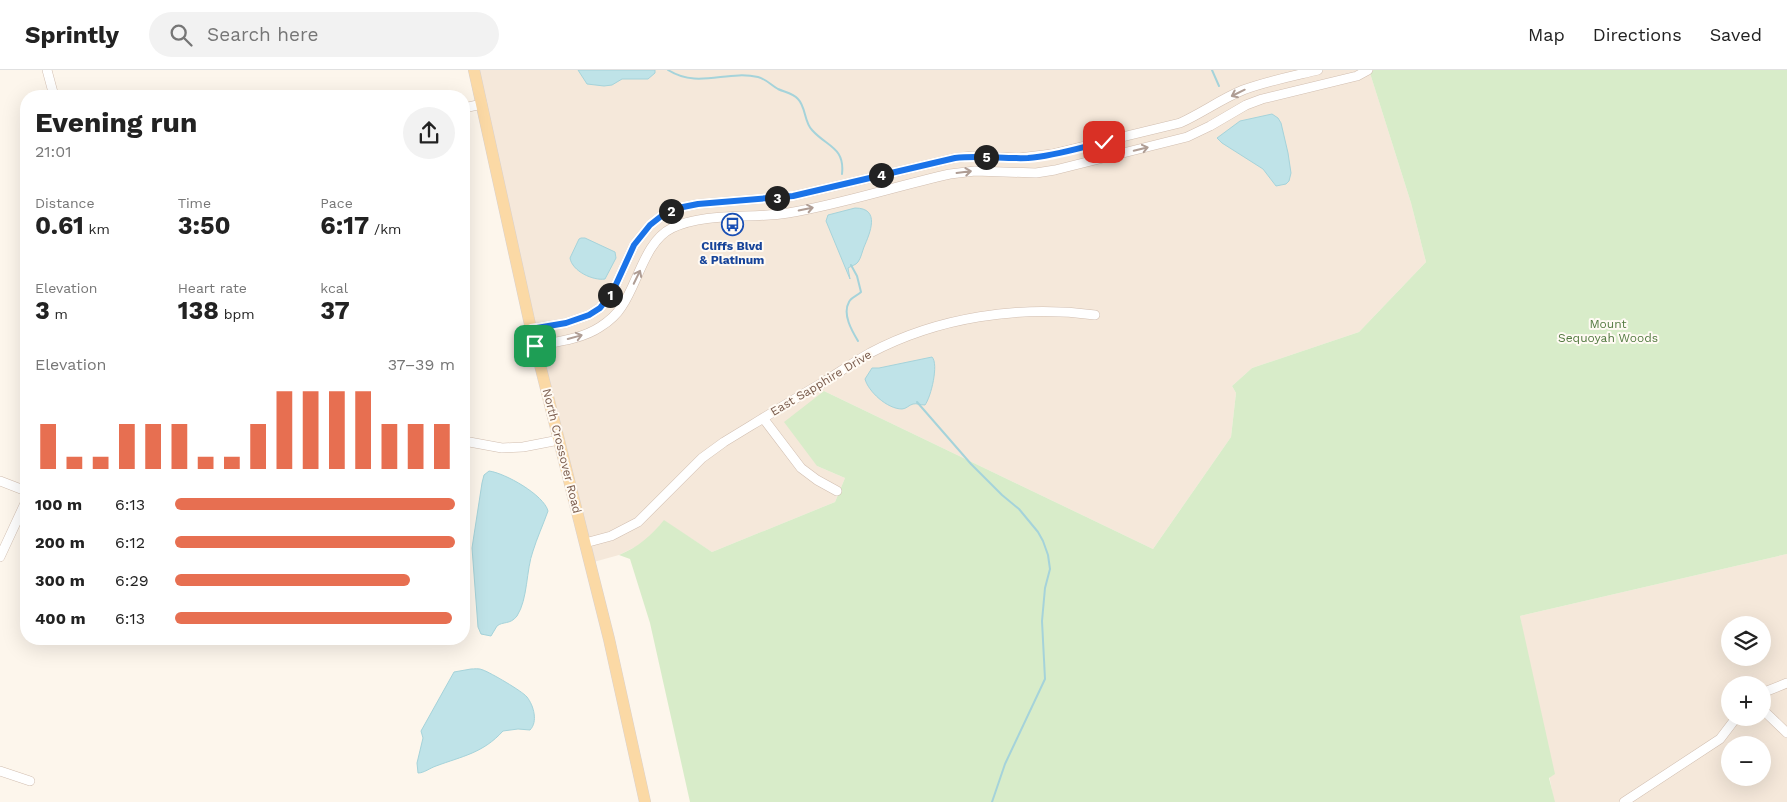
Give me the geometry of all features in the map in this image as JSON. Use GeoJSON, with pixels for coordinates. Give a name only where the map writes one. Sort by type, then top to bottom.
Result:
{"type":"FeatureCollection","features":[{"type":"Feature","properties":{"kind":"main road","name":"North Crossover Road"},"geometry":{"type":"LineString","coordinates":[[474,70],[531,329],[585,543],[646,802]]}},
{"type":"Feature","properties":{"kind":"street"},"geometry":{"type":"LineString","coordinates":[[47,70],[52,90]]}},
{"type":"Feature","properties":{"kind":"street"},"geometry":{"type":"LineString","coordinates":[[531,329],[566,323],[589,315],[600,308],[613,291],[634,245],[650,225],[664,214],[678,208],[698,204],[793,196],[955,158],[973,156],[1018,158],[1052,154],[1180,123],[1241,91],[1318,70]]}},
{"type":"Feature","properties":{"kind":"street"},"geometry":{"type":"LineString","coordinates":[[535,346],[580,336],[599,328],[622,307],[649,252],[661,236],[670,229],[686,222],[788,213],[950,174],[975,171],[1036,173],[1055,170],[1187,137],[1246,105],[1262,99],[1350,78],[1368,70]]}},
{"type":"Feature","properties":{"kind":"street"},"geometry":{"type":"LineString","coordinates":[[1258,85],[1262,99]]}},
{"type":"Feature","properties":{"kind":"street"},"geometry":{"type":"LineString","coordinates":[[470,107],[482,104]]}},
{"type":"Feature","properties":{"kind":"street","name":"East Sapphire Drive"},"geometry":{"type":"LineString","coordinates":[[585,543],[611,536],[638,522],[702,458],[724,442],[870,353],[937,327],[994,314],[1052,311],[1095,315]]}},
{"type":"Feature","properties":{"kind":"street"},"geometry":{"type":"LineString","coordinates":[[763,418],[801,468],[837,491]]}},
{"type":"Feature","properties":{"kind":"street"},"geometry":{"type":"LineString","coordinates":[[470,442],[502,448],[523,447],[559,440]]}},
{"type":"Feature","properties":{"kind":"street"},"geometry":{"type":"LineString","coordinates":[[0,481],[20,489]]}},
{"type":"Feature","properties":{"kind":"street"},"geometry":{"type":"LineString","coordinates":[[0,557],[20,514]]}},
{"type":"Feature","properties":{"kind":"street"},"geometry":{"type":"LineString","coordinates":[[1771,689],[1787,683]]}},
{"type":"Feature","properties":{"kind":"street"},"geometry":{"type":"LineString","coordinates":[[1771,718],[1787,733]]}},
{"type":"Feature","properties":{"kind":"street"},"geometry":{"type":"LineString","coordinates":[[1624,802],[1720,739],[1730,726]]}},
{"type":"Feature","properties":{"kind":"street"},"geometry":{"type":"LineString","coordinates":[[0,771],[30,781]]}},
{"type":"Feature","properties":{"kind":"shaded area"},"geometry":{"type":"Polygon","coordinates":[[[474,70],[1369,70],[1411,203],[1426,262],[1359,332],[1252,368],[1232,386],[1236,393],[1231,437],[1153,549],[824,391],[817,466],[845,478],[835,502],[712,552],[664,521],[647,539],[637,546],[619,555],[590,563],[474,70]]]}},
{"type":"Feature","properties":{"kind":"shaded area"},"geometry":{"type":"Polygon","coordinates":[[[1787,554],[1787,802],[1554,802],[1520,616],[1787,554]]]}},
{"type":"Feature","properties":{"kind":"green space","name":"Mount Sequoyah Woods"},"geometry":{"type":"Polygon","coordinates":[[[1369,70],[1787,70],[1787,554],[1520,616],[1555,774],[1549,778],[1555,802],[690,802],[650,623],[630,559],[619,555],[644,541],[664,520],[712,552],[835,502],[845,478],[817,466],[784,422],[824,391],[1153,549],[1231,437],[1236,393],[1232,386],[1252,368],[1359,332],[1426,262],[1411,203],[1369,70]]]}},
{"type":"Feature","properties":{"kind":"water"},"geometry":{"type":"Polygon","coordinates":[[[578,70],[655,70],[655,73],[648,79],[622,79],[612,85],[604,86],[587,84],[578,70]]]}},
{"type":"Feature","properties":{"kind":"water"},"geometry":{"type":"Polygon","coordinates":[[[1272,114],[1281,123],[1291,173],[1286,184],[1276,186],[1263,169],[1217,138],[1240,121],[1272,114]]]}},
{"type":"Feature","properties":{"kind":"water"},"geometry":{"type":"Polygon","coordinates":[[[855,208],[868,212],[871,217],[871,229],[859,260],[848,268],[850,279],[826,221],[828,215],[855,208]]]}},
{"type":"Feature","properties":{"kind":"water"},"geometry":{"type":"Polygon","coordinates":[[[581,238],[585,238],[615,252],[616,258],[605,279],[589,277],[579,271],[572,263],[570,258],[581,238]]]}},
{"type":"Feature","properties":{"kind":"water"},"geometry":{"type":"Polygon","coordinates":[[[932,357],[935,366],[933,381],[930,395],[925,405],[913,404],[902,409],[890,406],[874,394],[865,379],[872,368],[932,357]]]}},
{"type":"Feature","properties":{"kind":"water"},"geometry":{"type":"Polygon","coordinates":[[[489,471],[514,480],[532,492],[545,505],[548,511],[531,559],[521,609],[514,619],[497,626],[491,636],[481,634],[478,627],[472,548],[482,483],[484,475],[489,471]]]}},
{"type":"Feature","properties":{"kind":"water"},"geometry":{"type":"Polygon","coordinates":[[[480,669],[487,672],[524,694],[532,705],[534,723],[532,727],[530,730],[503,731],[480,749],[418,773],[417,763],[423,738],[421,731],[454,672],[480,669]]]}},
{"type":"Feature","properties":{"kind":"waterway"},"geometry":{"type":"LineString","coordinates":[[668,70],[679,75],[701,79],[746,75],[758,77],[778,89],[794,95],[801,102],[809,127],[838,153],[841,158],[842,174]]}},
{"type":"Feature","properties":{"kind":"waterway"},"geometry":{"type":"LineString","coordinates":[[1212,70],[1219,86]]}},
{"type":"Feature","properties":{"kind":"waterway"},"geometry":{"type":"LineString","coordinates":[[851,265],[857,276],[861,292],[850,300],[847,307],[847,317],[858,341]]}},
{"type":"Feature","properties":{"kind":"waterway"},"geometry":{"type":"LineString","coordinates":[[917,402],[971,464],[1019,509],[1038,532],[1048,555],[1050,569],[1045,588],[1042,621],[1045,679],[1005,764],[992,802]]}},
{"type":"Feature","properties":{"kind":"place","name":"Cliffs Blvd & Platinum"},"geometry":{"type":"Point","coordinates":[732,225]}},
{"type":"Feature","properties":{"kind":"route"},"geometry":{"type":"LineString","coordinates":[[535,346],[531,329],[566,323],[589,315],[600,308],[613,291],[634,245],[650,225],[664,214],[678,208],[698,204],[793,196],[955,158],[973,156],[1031,158],[1104,142]]}}]}
